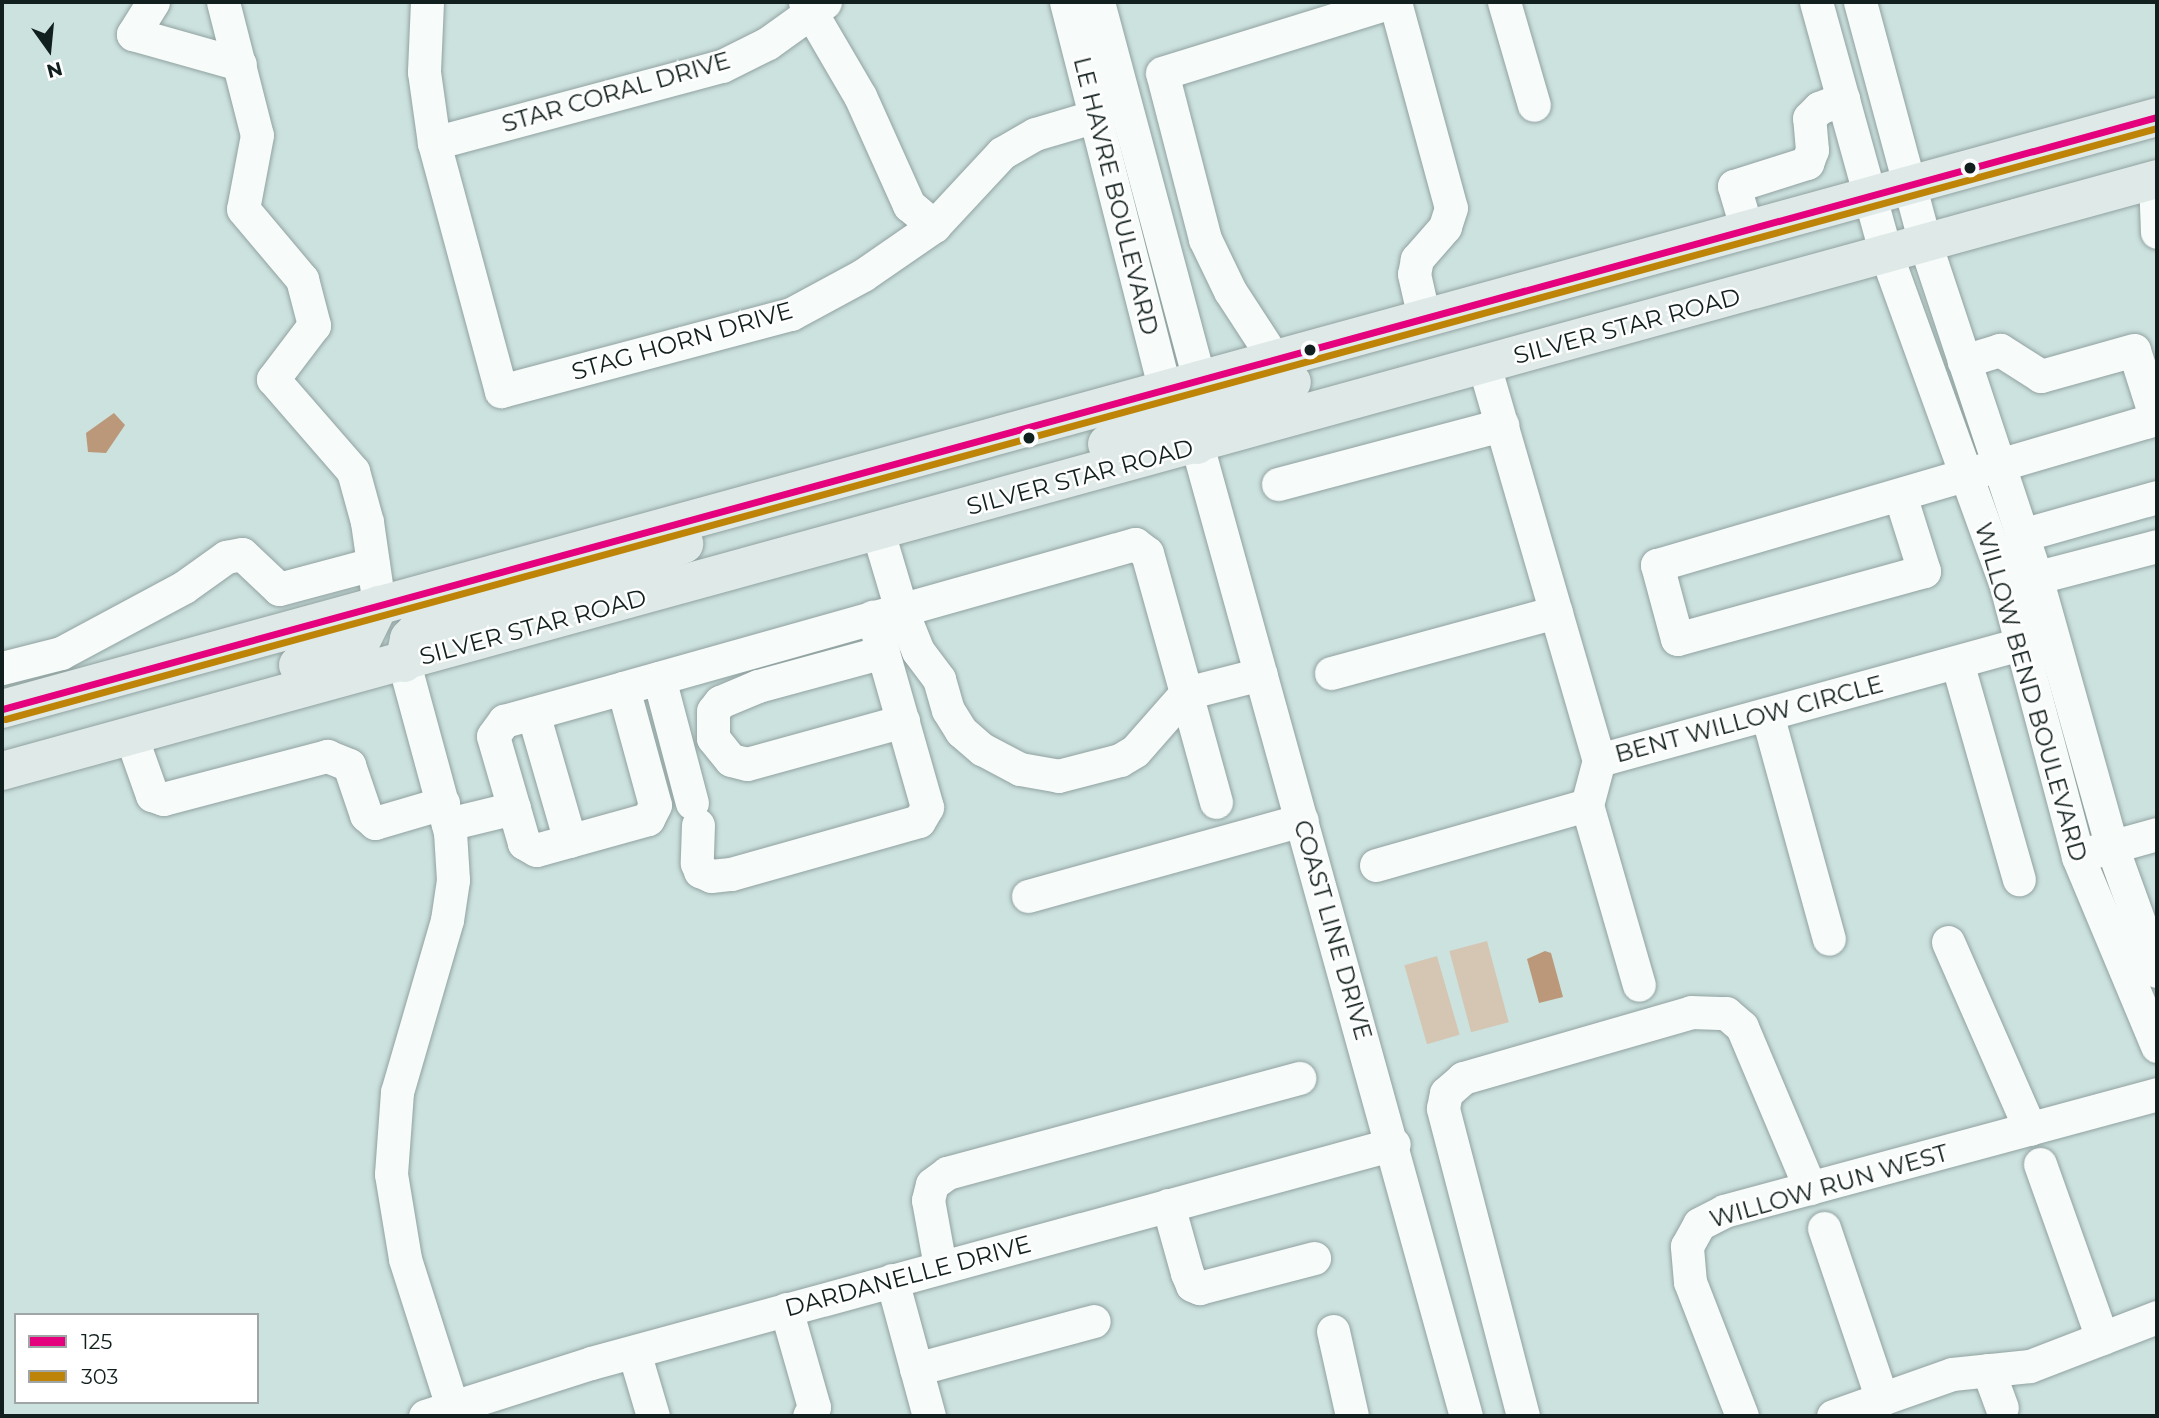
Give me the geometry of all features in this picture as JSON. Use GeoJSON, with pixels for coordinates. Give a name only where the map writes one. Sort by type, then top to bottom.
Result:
{"type":"FeatureCollection","features":[{"type":"Feature","properties":{"kind":"main road"},"geometry":{"type":"LineString","coordinates":[[2,709],[1626,264],[1743,217],[1868,197],[2157,117]]}},
{"type":"Feature","properties":{"kind":"main road","name":"SILVER STAR ROAD"},"geometry":{"type":"LineString","coordinates":[[2,771],[404,663],[2156,180]]}},
{"type":"Feature","properties":{"kind":"main road"},"geometry":{"type":"LineString","coordinates":[[1197,445],[1205,421],[1220,407],[1248,394],[1579,303],[1626,264]]}},
{"type":"Feature","properties":{"kind":"main road"},"geometry":{"type":"LineString","coordinates":[[878,532],[982,478],[1165,425],[1182,385]]}},
{"type":"Feature","properties":{"kind":"main road"},"geometry":{"type":"LineString","coordinates":[[404,663],[410,639],[425,621],[632,564],[871,470]]}},
{"type":"Feature","properties":{"kind":"main road"},"geometry":{"type":"LineString","coordinates":[[2,765],[157,704],[359,646],[369,632],[379,605]]}},
{"type":"Feature","properties":{"kind":"street"},"geometry":{"type":"LineString","coordinates":[[153,2],[133,34],[240,64]]}},
{"type":"Feature","properties":{"kind":"street"},"geometry":{"type":"LineString","coordinates":[[223,2],[257,135],[243,209],[302,279],[314,325],[273,379],[353,471],[379,605]]}},
{"type":"Feature","properties":{"kind":"street"},"geometry":{"type":"LineString","coordinates":[[427,2],[424,72],[434,143]]}},
{"type":"Feature","properties":{"kind":"street","name":"LE HAVRE BOULEVARD"},"geometry":{"type":"LineString","coordinates":[[1066,2],[1096,116],[1182,385]]}},
{"type":"Feature","properties":{"kind":"street","name":"LE HAVRE BOULEVARD"},"geometry":{"type":"LineString","coordinates":[[1098,2],[1182,385]]}},
{"type":"Feature","properties":{"kind":"street"},"geometry":{"type":"LineString","coordinates":[[1275,360],[1230,291],[1205,239],[1162,73],[1394,2],[1451,208],[1445,227],[1417,259],[1414,274],[1424,318]]}},
{"type":"Feature","properties":{"kind":"street"},"geometry":{"type":"LineString","coordinates":[[1504,2],[1534,105]]}},
{"type":"Feature","properties":{"kind":"street"},"geometry":{"type":"LineString","coordinates":[[1819,10],[1867,3]]}},
{"type":"Feature","properties":{"kind":"street","name":"WILLOW BEND BOULEVARD"},"geometry":{"type":"LineString","coordinates":[[1867,3],[1909,186],[1925,243],[2022,535],[2021,582]]}},
{"type":"Feature","properties":{"kind":"street"},"geometry":{"type":"LineString","coordinates":[[813,6],[860,96],[909,205],[933,226]]}},
{"type":"Feature","properties":{"kind":"street","name":"STAR CORAL DRIVE"},"geometry":{"type":"LineString","coordinates":[[434,143],[722,66],[813,6]]}},
{"type":"Feature","properties":{"kind":"street","name":"WILLOW BEND BOULEVARD"},"geometry":{"type":"LineString","coordinates":[[1819,10],[1885,254],[1966,476],[2021,582],[2037,639],[2157,971]]}},
{"type":"Feature","properties":{"kind":"street"},"geometry":{"type":"LineString","coordinates":[[1743,217],[1734,186],[1807,163],[1812,150],[1809,118],[1819,108],[1843,99]]}},
{"type":"Feature","properties":{"kind":"street","name":"STAG HORN DRIVE"},"geometry":{"type":"LineString","coordinates":[[434,143],[501,391],[791,314],[863,275],[933,226],[1002,153],[1035,134],[1096,116]]}},
{"type":"Feature","properties":{"kind":"street"},"geometry":{"type":"LineString","coordinates":[[2156,180],[2157,232]]}},
{"type":"Feature","properties":{"kind":"street"},"geometry":{"type":"LineString","coordinates":[[1900,495],[1924,570],[1677,639],[1657,565],[2156,419],[2134,350],[2041,376],[2000,350],[1964,361]]}},
{"type":"Feature","properties":{"kind":"street","name":"BENT WILLOW CIRCLE"},"geometry":{"type":"LineString","coordinates":[[1484,365],[1599,760],[2037,639]]}},
{"type":"Feature","properties":{"kind":"street"},"geometry":{"type":"LineString","coordinates":[[1278,484],[1502,425]]}},
{"type":"Feature","properties":{"kind":"street","name":"COAST LINE DRIVE"},"geometry":{"type":"LineString","coordinates":[[1197,445],[1394,1144],[1466,1416]]}},
{"type":"Feature","properties":{"kind":"street"},"geometry":{"type":"LineString","coordinates":[[2022,535],[2157,497]]}},
{"type":"Feature","properties":{"kind":"street"},"geometry":{"type":"LineString","coordinates":[[659,678],[695,814],[700,871],[731,874],[919,821],[927,807],[883,652],[887,613],[878,532]]}},
{"type":"Feature","properties":{"kind":"street"},"geometry":{"type":"LineString","coordinates":[[623,688],[655,805],[648,819],[536,850],[524,843],[494,736],[504,721],[1135,544],[1147,553],[1216,802]]}},
{"type":"Feature","properties":{"kind":"street"},"geometry":{"type":"LineString","coordinates":[[2021,582],[2157,546]]}},
{"type":"Feature","properties":{"kind":"street"},"geometry":{"type":"LineString","coordinates":[[2,668],[61,653],[184,587],[226,557],[242,554],[279,589],[373,564]]}},
{"type":"Feature","properties":{"kind":"street"},"geometry":{"type":"LineString","coordinates":[[1331,673],[1556,612]]}},
{"type":"Feature","properties":{"kind":"street"},"geometry":{"type":"LineString","coordinates":[[887,613],[961,731],[982,749],[1041,776],[1120,760],[1135,751],[1186,693],[1261,674]]}},
{"type":"Feature","properties":{"kind":"street","name":"WILLOW BEND BOULEVARD"},"geometry":{"type":"LineString","coordinates":[[2037,639],[2078,857],[2157,1046]]}},
{"type":"Feature","properties":{"kind":"street"},"geometry":{"type":"LineString","coordinates":[[883,652],[758,686],[720,702],[713,711],[713,738],[719,751],[731,760],[747,764],[903,721]]}},
{"type":"Feature","properties":{"kind":"street"},"geometry":{"type":"LineString","coordinates":[[1957,662],[2019,879]]}},
{"type":"Feature","properties":{"kind":"street"},"geometry":{"type":"LineString","coordinates":[[404,663],[445,814],[453,880],[447,920],[397,1092],[391,1174],[405,1259],[444,1413]]}},
{"type":"Feature","properties":{"kind":"street"},"geometry":{"type":"LineString","coordinates":[[659,678],[713,711]]}},
{"type":"Feature","properties":{"kind":"street"},"geometry":{"type":"LineString","coordinates":[[533,713],[570,841]]}},
{"type":"Feature","properties":{"kind":"street"},"geometry":{"type":"LineString","coordinates":[[1767,714],[1829,939]]}},
{"type":"Feature","properties":{"kind":"street"},"geometry":{"type":"LineString","coordinates":[[131,736],[152,795],[163,799],[327,756],[349,765],[366,815],[375,823],[514,808]]}},
{"type":"Feature","properties":{"kind":"street"},"geometry":{"type":"LineString","coordinates":[[1599,760],[1587,805],[1639,985]]}},
{"type":"Feature","properties":{"kind":"street"},"geometry":{"type":"LineString","coordinates":[[1376,865],[1587,805]]}},
{"type":"Feature","properties":{"kind":"street"},"geometry":{"type":"LineString","coordinates":[[1028,896],[1302,820]]}},
{"type":"Feature","properties":{"kind":"street"},"geometry":{"type":"LineString","coordinates":[[2078,857],[2157,834]]}},
{"type":"Feature","properties":{"kind":"street"},"geometry":{"type":"LineString","coordinates":[[1948,942],[2030,1129]]}},
{"type":"Feature","properties":{"kind":"street"},"geometry":{"type":"LineString","coordinates":[[1523,1416],[1443,1108],[1446,1093],[1463,1078],[1691,1012],[1726,1013],[1742,1027],[1810,1188]]}},
{"type":"Feature","properties":{"kind":"street"},"geometry":{"type":"LineString","coordinates":[[940,1266],[928,1200],[932,1184],[947,1173],[1299,1078]]}},
{"type":"Feature","properties":{"kind":"street","name":"WILLOW RUN WEST"},"geometry":{"type":"LineString","coordinates":[[1742,1416],[1690,1282],[1687,1246],[1699,1224],[1724,1212],[2157,1094]]}},
{"type":"Feature","properties":{"kind":"street","name":"DARDANELLE DRIVE"},"geometry":{"type":"LineString","coordinates":[[444,1413],[634,1352],[940,1266],[1394,1144]]}},
{"type":"Feature","properties":{"kind":"street"},"geometry":{"type":"LineString","coordinates":[[2040,1164],[2102,1338]]}},
{"type":"Feature","properties":{"kind":"street"},"geometry":{"type":"LineString","coordinates":[[1168,1205],[1187,1273],[1192,1285],[1199,1288],[1314,1258]]}},
{"type":"Feature","properties":{"kind":"street"},"geometry":{"type":"LineString","coordinates":[[1824,1228],[1882,1399]]}},
{"type":"Feature","properties":{"kind":"street"},"geometry":{"type":"LineString","coordinates":[[892,1280],[929,1416]]}},
{"type":"Feature","properties":{"kind":"street"},"geometry":{"type":"LineString","coordinates":[[786,1309],[814,1407],[810,1416]]}},
{"type":"Feature","properties":{"kind":"street"},"geometry":{"type":"LineString","coordinates":[[1833,1416],[1952,1374],[2030,1366],[2157,1317]]}},
{"type":"Feature","properties":{"kind":"street"},"geometry":{"type":"LineString","coordinates":[[916,1369],[1094,1321]]}},
{"type":"Feature","properties":{"kind":"street"},"geometry":{"type":"LineString","coordinates":[[1333,1331],[1352,1416]]}},
{"type":"Feature","properties":{"kind":"street"},"geometry":{"type":"LineString","coordinates":[[634,1352],[653,1416]]}},
{"type":"Feature","properties":{"kind":"street"},"geometry":{"type":"LineString","coordinates":[[1988,1370],[2002,1408]]}},
{"type":"Feature","properties":{"kind":"shaded area"},"geometry":{"type":"Polygon","coordinates":[[[114,413],[125,425],[106,453],[88,452],[86,433],[114,413]]]}},
{"type":"Feature","properties":{"kind":"shaded area"},"geometry":{"type":"Polygon","coordinates":[[[1487,941],[1509,1022],[1471,1032],[1449,951],[1487,941]]]}},
{"type":"Feature","properties":{"kind":"shaded area"},"geometry":{"type":"Polygon","coordinates":[[[1545,951],[1551,953],[1563,997],[1539,1003],[1527,959],[1545,951]]]}},
{"type":"Feature","properties":{"kind":"shaded area"},"geometry":{"type":"Polygon","coordinates":[[[1437,956],[1460,1035],[1427,1044],[1404,965],[1437,956]]]}},
{"type":"Feature","properties":{"kind":"transit line","name":"125"},"geometry":{"type":"LineString","coordinates":[[2,709],[2157,117]]}},
{"type":"Feature","properties":{"kind":"transit line","name":"303"},"geometry":{"type":"LineString","coordinates":[[5,719],[2157,128]]}}]}
